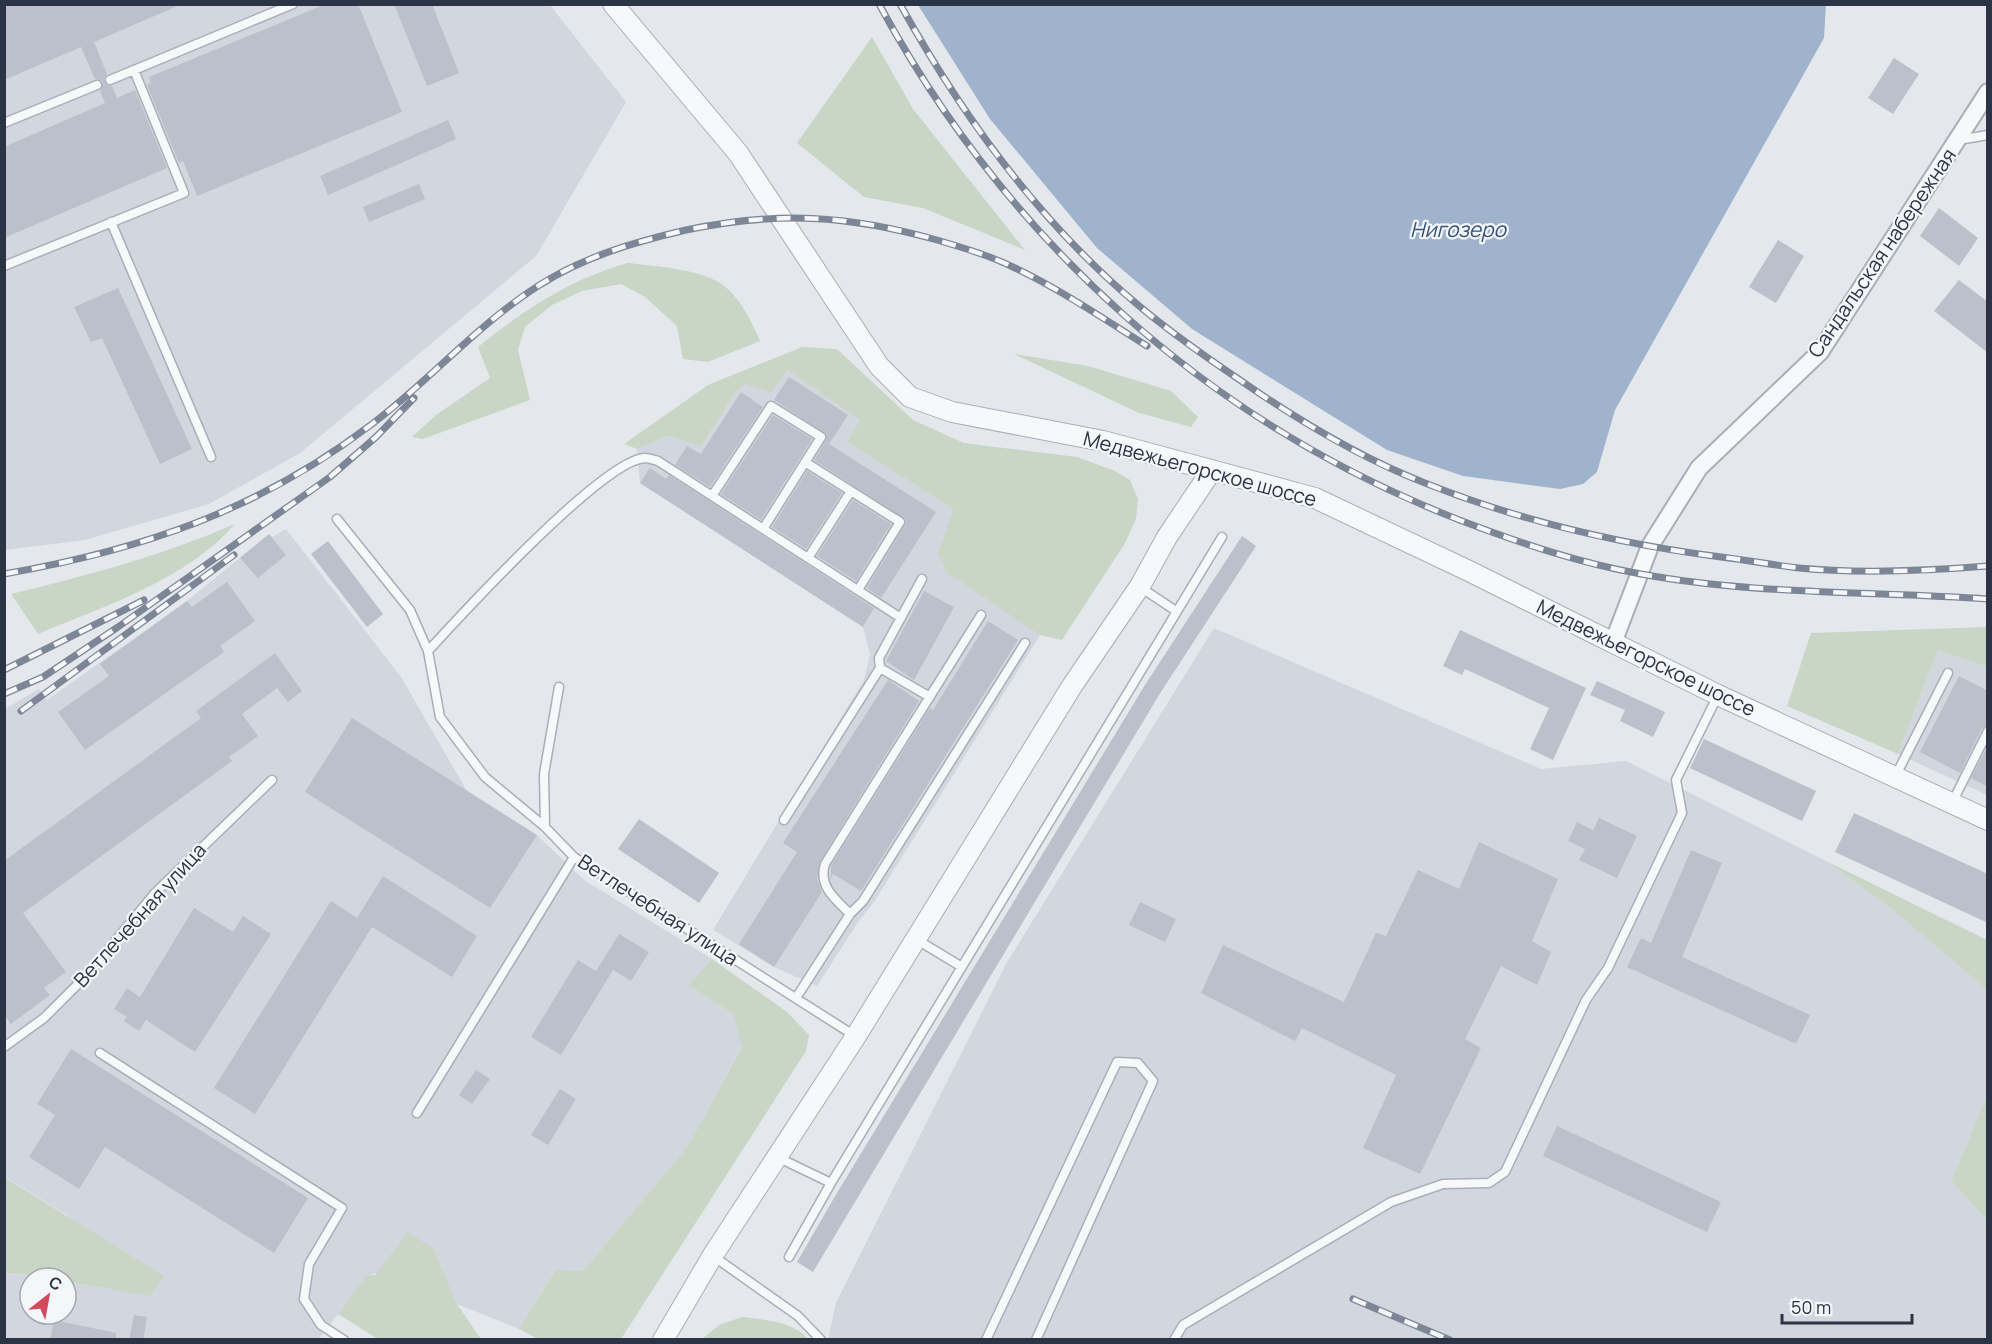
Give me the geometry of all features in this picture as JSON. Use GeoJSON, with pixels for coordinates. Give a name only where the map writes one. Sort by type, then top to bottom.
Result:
{"type":"FeatureCollection","features":[{"type":"Feature","properties":{"kind":"street","name":"Медвежьегорское шоссе"},"geometry":{"type":"LineString","coordinates":[[613,4],[738,153],[879,366],[910,397],[952,412],[1103,441],[1315,498],[1471,572],[1718,695],[1988,820]]}},
{"type":"Feature","properties":{"kind":"street","name":"Сандальская набережная"},"geometry":{"type":"LineString","coordinates":[[1612,643],[1650,546],[1699,468],[1820,352],[1988,92]]}},
{"type":"Feature","properties":{"kind":"street"},"geometry":{"type":"LineString","coordinates":[[663,1340],[713,1255],[856,1036],[914,938],[1072,686],[1140,586],[1167,537],[1212,470]]}},
{"type":"Feature","properties":{"kind":"lane"},"geometry":{"type":"LineString","coordinates":[[110,80],[293,4]]}},
{"type":"Feature","properties":{"kind":"lane"},"geometry":{"type":"LineString","coordinates":[[4,266],[184,193],[134,70]]}},
{"type":"Feature","properties":{"kind":"lane"},"geometry":{"type":"LineString","coordinates":[[4,123],[97,85]]}},
{"type":"Feature","properties":{"kind":"lane"},"geometry":{"type":"LineString","coordinates":[[1958,140],[1988,135]]}},
{"type":"Feature","properties":{"kind":"lane"},"geometry":{"type":"LineString","coordinates":[[111,222],[211,457]]}},
{"type":"Feature","properties":{"kind":"lane"},"geometry":{"type":"LineString","coordinates":[[712,496],[771,406],[821,437],[763,529]]}},
{"type":"Feature","properties":{"kind":"lane"},"geometry":{"type":"LineString","coordinates":[[428,651],[483,591],[609,475],[644,458],[658,461],[900,618]]}},
{"type":"Feature","properties":{"kind":"lane"},"geometry":{"type":"LineString","coordinates":[[805,462],[900,522],[858,591]]}},
{"type":"Feature","properties":{"kind":"lane"},"geometry":{"type":"LineString","coordinates":[[808,558],[851,491]]}},
{"type":"Feature","properties":{"kind":"lane","name":"Ветлечебная улица"},"geometry":{"type":"LineString","coordinates":[[337,519],[410,610],[428,651],[440,717],[485,777],[545,827],[574,857],[856,1036]]}},
{"type":"Feature","properties":{"kind":"lane"},"geometry":{"type":"LineString","coordinates":[[789,1257],[831,1183],[1222,537]]}},
{"type":"Feature","properties":{"kind":"lane"},"geometry":{"type":"LineString","coordinates":[[784,820],[880,668],[879,658],[921,579]]}},
{"type":"Feature","properties":{"kind":"lane"},"geometry":{"type":"LineString","coordinates":[[1140,586],[1176,611]]}},
{"type":"Feature","properties":{"kind":"lane"},"geometry":{"type":"LineString","coordinates":[[850,914],[827,890],[822,873],[825,864],[981,615]]}},
{"type":"Feature","properties":{"kind":"lane"},"geometry":{"type":"LineString","coordinates":[[796,998],[850,914],[863,901],[1025,643]]}},
{"type":"Feature","properties":{"kind":"lane"},"geometry":{"type":"LineString","coordinates":[[880,668],[930,697]]}},
{"type":"Feature","properties":{"kind":"lane"},"geometry":{"type":"LineString","coordinates":[[1895,777],[1948,673]]}},
{"type":"Feature","properties":{"kind":"lane"},"geometry":{"type":"LineString","coordinates":[[545,827],[544,774],[558,687]]}},
{"type":"Feature","properties":{"kind":"lane"},"geometry":{"type":"LineString","coordinates":[[1174,1340],[1183,1325],[1391,1202],[1443,1184],[1489,1183],[1505,1172],[1586,1000],[1608,968],[1682,813],[1676,780],[1718,695]]}},
{"type":"Feature","properties":{"kind":"lane"},"geometry":{"type":"LineString","coordinates":[[1952,803],[1988,732]]}},
{"type":"Feature","properties":{"kind":"lane","name":"Ветлечебная улица"},"geometry":{"type":"LineString","coordinates":[[4,1047],[44,1018],[89,973],[156,893],[272,780]]}},
{"type":"Feature","properties":{"kind":"lane"},"geometry":{"type":"LineString","coordinates":[[417,1113],[574,857]]}},
{"type":"Feature","properties":{"kind":"lane"},"geometry":{"type":"LineString","coordinates":[[914,938],[962,967]]}},
{"type":"Feature","properties":{"kind":"lane"},"geometry":{"type":"LineString","coordinates":[[100,1053],[342,1208],[309,1264],[304,1299],[321,1325],[344,1340]]}},
{"type":"Feature","properties":{"kind":"lane"},"geometry":{"type":"LineString","coordinates":[[986,1340],[1117,1062],[1138,1063],[1153,1081],[1036,1340]]}},
{"type":"Feature","properties":{"kind":"lane"},"geometry":{"type":"LineString","coordinates":[[777,1157],[831,1183]]}},
{"type":"Feature","properties":{"kind":"lane"},"geometry":{"type":"LineString","coordinates":[[713,1255],[798,1316],[821,1340]]}},
{"type":"Feature","properties":{"kind":"shaded area"},"geometry":{"type":"Polygon","coordinates":[[[4,5],[550,5],[626,102],[536,256],[300,453],[209,504],[85,540],[5,550],[4,5]]]}},
{"type":"Feature","properties":{"kind":"shaded area"},"geometry":{"type":"Polygon","coordinates":[[[787,370],[860,420],[847,442],[953,509],[938,553],[1040,635],[874,902],[858,922],[817,986],[774,967],[713,930],[864,680],[870,654],[863,627],[640,483],[637,449],[668,436],[701,446],[736,392],[745,384],[787,370]]]}},
{"type":"Feature","properties":{"kind":"shaded area"},"geometry":{"type":"Polygon","coordinates":[[[286,529],[401,677],[467,791],[537,835],[584,880],[712,959],[688,985],[733,1014],[742,1046],[687,1147],[583,1271],[554,1271],[519,1329],[457,1304],[434,1249],[366,1277],[319,1339],[5,1339],[4,1273],[18,1274],[18,1326],[78,1326],[78,1283],[150,1295],[67,1215],[5,1177],[5,709],[39,689],[47,700],[187,601],[269,534],[272,537],[286,529]]]}},
{"type":"Feature","properties":{"kind":"shaded area"},"geometry":{"type":"Polygon","coordinates":[[[1214,628],[1541,769],[1626,761],[1828,862],[1894,911],[1987,990],[1987,1096],[1951,1181],[1987,1220],[1987,1339],[828,1340],[836,1303],[1006,964],[1214,628]]]}},
{"type":"Feature","properties":{"kind":"shaded area"},"geometry":{"type":"Polygon","coordinates":[[[1938,650],[1987,667],[1987,795],[1898,754],[1938,650]]]}},
{"type":"Feature","properties":{"kind":"green space"},"geometry":{"type":"Polygon","coordinates":[[[872,37],[913,109],[1025,250],[923,208],[864,197],[797,143],[872,37]]]}},
{"type":"Feature","properties":{"kind":"green space"},"geometry":{"type":"Polygon","coordinates":[[[628,263],[688,271],[720,283],[739,302],[760,341],[708,362],[683,359],[677,326],[645,297],[621,284],[582,291],[552,305],[525,327],[518,350],[530,400],[423,439],[412,437],[436,415],[490,378],[478,347],[548,297],[586,278],[628,263]]]}},
{"type":"Feature","properties":{"kind":"green space"},"geometry":{"type":"Polygon","coordinates":[[[802,347],[837,349],[913,420],[964,443],[1077,457],[1115,471],[1130,480],[1138,499],[1136,519],[1125,543],[1062,640],[1040,635],[946,572],[938,553],[953,509],[847,442],[860,420],[787,370],[771,392],[745,384],[736,392],[701,446],[668,436],[637,449],[624,444],[708,385],[802,347]]]}},
{"type":"Feature","properties":{"kind":"green space"},"geometry":{"type":"Polygon","coordinates":[[[1014,354],[1088,366],[1171,391],[1198,417],[1191,427],[1139,413],[1014,354]]]}},
{"type":"Feature","properties":{"kind":"green space"},"geometry":{"type":"Polygon","coordinates":[[[235,524],[215,544],[169,576],[117,602],[38,634],[11,594],[124,564],[235,524]]]}},
{"type":"Feature","properties":{"kind":"green space"},"geometry":{"type":"Polygon","coordinates":[[[1987,627],[1987,667],[1938,650],[1898,754],[1787,706],[1811,633],[1987,627]]]}},
{"type":"Feature","properties":{"kind":"green space"},"geometry":{"type":"Polygon","coordinates":[[[1828,862],[1987,940],[1987,990],[1894,911],[1828,862]]]}},
{"type":"Feature","properties":{"kind":"green space"},"geometry":{"type":"Polygon","coordinates":[[[712,959],[787,1012],[809,1035],[806,1051],[621,1339],[538,1339],[519,1329],[555,1270],[583,1271],[687,1147],[742,1047],[733,1014],[688,985],[712,959]]]}},
{"type":"Feature","properties":{"kind":"green space"},"geometry":{"type":"Polygon","coordinates":[[[1987,1096],[1987,1220],[1951,1181],[1987,1096]]]}},
{"type":"Feature","properties":{"kind":"green space"},"geometry":{"type":"Polygon","coordinates":[[[4,1177],[164,1276],[150,1296],[78,1283],[78,1266],[18,1266],[18,1274],[5,1273],[4,1177]]]}},
{"type":"Feature","properties":{"kind":"green space"},"geometry":{"type":"Polygon","coordinates":[[[408,1232],[434,1249],[457,1304],[481,1339],[378,1339],[338,1314],[366,1276],[375,1275],[408,1232]]]}},
{"type":"Feature","properties":{"kind":"green space"},"geometry":{"type":"Polygon","coordinates":[[[742,1317],[786,1325],[802,1333],[808,1339],[702,1339],[719,1325],[742,1317]]]}},
{"type":"Feature","properties":{"kind":"water","name":"Нигозеро"},"geometry":{"type":"Polygon","coordinates":[[[1826,4],[1824,38],[1615,410],[1597,472],[1583,484],[1560,489],[1463,476],[1387,450],[1192,329],[1097,248],[990,119],[918,5],[1826,4]]]}},
{"type":"Feature","properties":{"kind":"building"},"geometry":{"type":"Polygon","coordinates":[[[4,4],[182,4],[94,42],[107,74],[104,79],[106,85],[112,86],[117,98],[135,90],[167,168],[4,238],[4,147],[105,103],[100,91],[103,82],[95,79],[81,47],[4,80],[4,4]]]}},
{"type":"Feature","properties":{"kind":"building"},"geometry":{"type":"Polygon","coordinates":[[[326,4],[358,4],[402,112],[197,196],[183,161],[179,163],[147,85],[151,83],[149,77],[326,4]]]}},
{"type":"Feature","properties":{"kind":"building"},"geometry":{"type":"Polygon","coordinates":[[[394,4],[432,4],[459,73],[427,86],[394,4]]]}},
{"type":"Feature","properties":{"kind":"building"},"geometry":{"type":"Polygon","coordinates":[[[1894,58],[1919,74],[1893,114],[1868,98],[1894,58]]]}},
{"type":"Feature","properties":{"kind":"building"},"geometry":{"type":"Polygon","coordinates":[[[448,120],[456,139],[328,195],[320,176],[448,120]]]}},
{"type":"Feature","properties":{"kind":"building"},"geometry":{"type":"Polygon","coordinates":[[[419,184],[425,199],[369,222],[363,207],[419,184]]]}},
{"type":"Feature","properties":{"kind":"building"},"geometry":{"type":"Polygon","coordinates":[[[1939,208],[1978,238],[1959,266],[1920,236],[1939,208]]]}},
{"type":"Feature","properties":{"kind":"building"},"geometry":{"type":"Polygon","coordinates":[[[1778,240],[1804,256],[1776,303],[1749,287],[1778,240]]]}},
{"type":"Feature","properties":{"kind":"building"},"geometry":{"type":"Polygon","coordinates":[[[1959,280],[1988,302],[1988,353],[1934,311],[1959,280]]]}},
{"type":"Feature","properties":{"kind":"building"},"geometry":{"type":"Polygon","coordinates":[[[118,288],[192,449],[160,464],[102,338],[91,342],[74,307],[118,288]]]}},
{"type":"Feature","properties":{"kind":"building"},"geometry":{"type":"Polygon","coordinates":[[[789,377],[848,415],[829,444],[936,512],[881,598],[867,588],[906,520],[814,460],[826,440],[826,434],[774,400],[789,377]]]}},
{"type":"Feature","properties":{"kind":"building"},"geometry":{"type":"Polygon","coordinates":[[[741,392],[763,407],[710,487],[675,465],[687,446],[701,454],[741,392]]]}},
{"type":"Feature","properties":{"kind":"building"},"geometry":{"type":"Polygon","coordinates":[[[773,415],[812,439],[761,520],[721,494],[773,415]]]}},
{"type":"Feature","properties":{"kind":"building"},"geometry":{"type":"Polygon","coordinates":[[[650,468],[666,479],[669,475],[874,608],[863,627],[640,483],[650,468]]]}},
{"type":"Feature","properties":{"kind":"building"},"geometry":{"type":"Polygon","coordinates":[[[807,471],[842,493],[806,549],[772,527],[807,471]]]}},
{"type":"Feature","properties":{"kind":"building"},"geometry":{"type":"Polygon","coordinates":[[[853,500],[891,524],[856,581],[817,556],[853,500]]]}},
{"type":"Feature","properties":{"kind":"building"},"geometry":{"type":"Polygon","coordinates":[[[269,534],[286,555],[258,578],[240,558],[269,534]]]}},
{"type":"Feature","properties":{"kind":"building"},"geometry":{"type":"Polygon","coordinates":[[[1242,536],[1256,546],[1159,695],[813,1272],[797,1262],[834,1198],[1145,685],[1242,536]]]}},
{"type":"Feature","properties":{"kind":"building"},"geometry":{"type":"Polygon","coordinates":[[[328,541],[383,614],[367,627],[311,554],[328,541]]]}},
{"type":"Feature","properties":{"kind":"building"},"geometry":{"type":"Polygon","coordinates":[[[227,582],[255,621],[220,646],[224,652],[85,750],[58,712],[109,676],[100,664],[187,601],[192,607],[227,582]]]}},
{"type":"Feature","properties":{"kind":"building"},"geometry":{"type":"Polygon","coordinates":[[[924,591],[954,607],[914,680],[886,661],[924,591]]]}},
{"type":"Feature","properties":{"kind":"building"},"geometry":{"type":"Polygon","coordinates":[[[988,621],[1018,640],[861,891],[833,874],[831,879],[831,866],[930,708],[933,710],[988,621]]]}},
{"type":"Feature","properties":{"kind":"building"},"geometry":{"type":"Polygon","coordinates":[[[1460,630],[1586,688],[1553,760],[1530,749],[1549,708],[1465,669],[1462,675],[1443,666],[1460,630]]]}},
{"type":"Feature","properties":{"kind":"building"},"geometry":{"type":"Polygon","coordinates":[[[275,653],[302,691],[288,702],[277,688],[242,714],[258,736],[229,757],[232,761],[23,913],[66,972],[44,988],[50,995],[11,1024],[4,1015],[4,861],[201,718],[196,711],[275,653]]]}},
{"type":"Feature","properties":{"kind":"building"},"geometry":{"type":"Polygon","coordinates":[[[1959,676],[1988,691],[1988,725],[1982,728],[1960,773],[1920,752],[1959,676]]]}},
{"type":"Feature","properties":{"kind":"building"},"geometry":{"type":"Polygon","coordinates":[[[888,680],[919,701],[820,861],[817,879],[822,892],[774,967],[739,944],[797,852],[783,843],[888,680]]]}},
{"type":"Feature","properties":{"kind":"building"},"geometry":{"type":"Polygon","coordinates":[[[1597,681],[1665,712],[1653,737],[1620,721],[1625,710],[1590,695],[1597,681]]]}},
{"type":"Feature","properties":{"kind":"building"},"geometry":{"type":"Polygon","coordinates":[[[352,718],[537,835],[490,908],[305,792],[352,718]]]}},
{"type":"Feature","properties":{"kind":"building"},"geometry":{"type":"Polygon","coordinates":[[[1704,739],[1816,791],[1802,821],[1690,768],[1704,739]]]}},
{"type":"Feature","properties":{"kind":"building"},"geometry":{"type":"Polygon","coordinates":[[[1988,746],[1988,787],[1971,778],[1988,746]]]}},
{"type":"Feature","properties":{"kind":"building"},"geometry":{"type":"Polygon","coordinates":[[[1854,813],[1988,874],[1988,923],[1835,852],[1854,813]]]}},
{"type":"Feature","properties":{"kind":"building"},"geometry":{"type":"Polygon","coordinates":[[[1599,818],[1637,836],[1617,878],[1579,860],[1585,849],[1568,841],[1577,822],[1593,830],[1599,818]]]}},
{"type":"Feature","properties":{"kind":"building"},"geometry":{"type":"Polygon","coordinates":[[[639,819],[719,873],[699,903],[618,849],[639,819]]]}},
{"type":"Feature","properties":{"kind":"building"},"geometry":{"type":"Polygon","coordinates":[[[1479,842],[1558,879],[1532,941],[1551,952],[1537,985],[1501,966],[1465,1039],[1481,1048],[1420,1174],[1363,1148],[1396,1075],[1302,1028],[1295,1041],[1201,993],[1223,945],[1344,1002],[1376,933],[1386,936],[1418,870],[1459,889],[1479,842]]]}},
{"type":"Feature","properties":{"kind":"building"},"geometry":{"type":"Polygon","coordinates":[[[1691,850],[1722,863],[1682,957],[1810,1015],[1796,1044],[1627,967],[1641,938],[1651,943],[1691,850]]]}},
{"type":"Feature","properties":{"kind":"building"},"geometry":{"type":"Polygon","coordinates":[[[383,876],[477,936],[452,977],[372,927],[255,1114],[214,1088],[331,901],[357,918],[383,876]]]}},
{"type":"Feature","properties":{"kind":"building"},"geometry":{"type":"Polygon","coordinates":[[[1140,902],[1176,919],[1165,942],[1129,925],[1140,902]]]}},
{"type":"Feature","properties":{"kind":"building"},"geometry":{"type":"Polygon","coordinates":[[[194,908],[233,932],[243,916],[271,934],[195,1052],[146,1020],[139,1031],[124,1021],[127,1017],[114,1009],[127,988],[140,997],[194,908]]]}},
{"type":"Feature","properties":{"kind":"building"},"geometry":{"type":"Polygon","coordinates":[[[619,934],[649,952],[631,981],[613,970],[561,1055],[531,1037],[578,960],[596,971],[619,934]]]}},
{"type":"Feature","properties":{"kind":"building"},"geometry":{"type":"Polygon","coordinates":[[[71,1049],[308,1198],[274,1253],[105,1147],[79,1189],[29,1157],[55,1115],[37,1104],[71,1049]]]}},
{"type":"Feature","properties":{"kind":"building"},"geometry":{"type":"Polygon","coordinates":[[[476,1070],[490,1079],[472,1104],[459,1095],[476,1070]]]}},
{"type":"Feature","properties":{"kind":"building"},"geometry":{"type":"Polygon","coordinates":[[[560,1089],[576,1099],[548,1145],[531,1135],[560,1089]]]}},
{"type":"Feature","properties":{"kind":"building"},"geometry":{"type":"Polygon","coordinates":[[[1557,1126],[1721,1202],[1707,1232],[1543,1156],[1557,1126]]]}},
{"type":"Feature","properties":{"kind":"building"},"geometry":{"type":"Polygon","coordinates":[[[134,1315],[147,1317],[143,1340],[129,1340],[134,1315]]]}},
{"type":"Feature","properties":{"kind":"building"},"geometry":{"type":"Polygon","coordinates":[[[78,1325],[116,1333],[116,1340],[50,1340],[53,1326],[78,1325]]]}},
{"type":"Feature","properties":{"kind":"railway"},"geometry":{"type":"LineString","coordinates":[[879,4],[931,91],[989,171],[1053,246],[1124,315],[1200,377],[1282,432],[1370,480],[1462,521],[1506,537],[1550,552],[1641,574],[1727,586],[1988,599]]}},
{"type":"Feature","properties":{"kind":"railway"},"geometry":{"type":"LineString","coordinates":[[900,4],[949,87],[976,127],[1036,203],[1102,273],[1150,315],[1199,352],[1282,408],[1352,449],[1400,473],[1497,509],[1608,538],[1683,552],[1822,570],[1893,571],[1988,566]]}},
{"type":"Feature","properties":{"kind":"railway"},"geometry":{"type":"LineString","coordinates":[[4,574],[104,553],[151,539],[242,503],[329,454],[372,424],[494,318],[538,286],[573,267],[609,252],[686,230],[752,220],[813,219],[873,225],[937,240],[987,256],[1032,277],[1066,295],[1147,346]]}},
{"type":"Feature","properties":{"kind":"railway"},"geometry":{"type":"LineString","coordinates":[[4,694],[43,677],[118,627],[330,477],[376,437],[414,398]]}},
{"type":"Feature","properties":{"kind":"railway"},"geometry":{"type":"LineString","coordinates":[[21,711],[234,555]]}},
{"type":"Feature","properties":{"kind":"railway"},"geometry":{"type":"LineString","coordinates":[[4,670],[144,600]]}},
{"type":"Feature","properties":{"kind":"railway"},"geometry":{"type":"LineString","coordinates":[[1353,1299],[1450,1340]]}}]}
